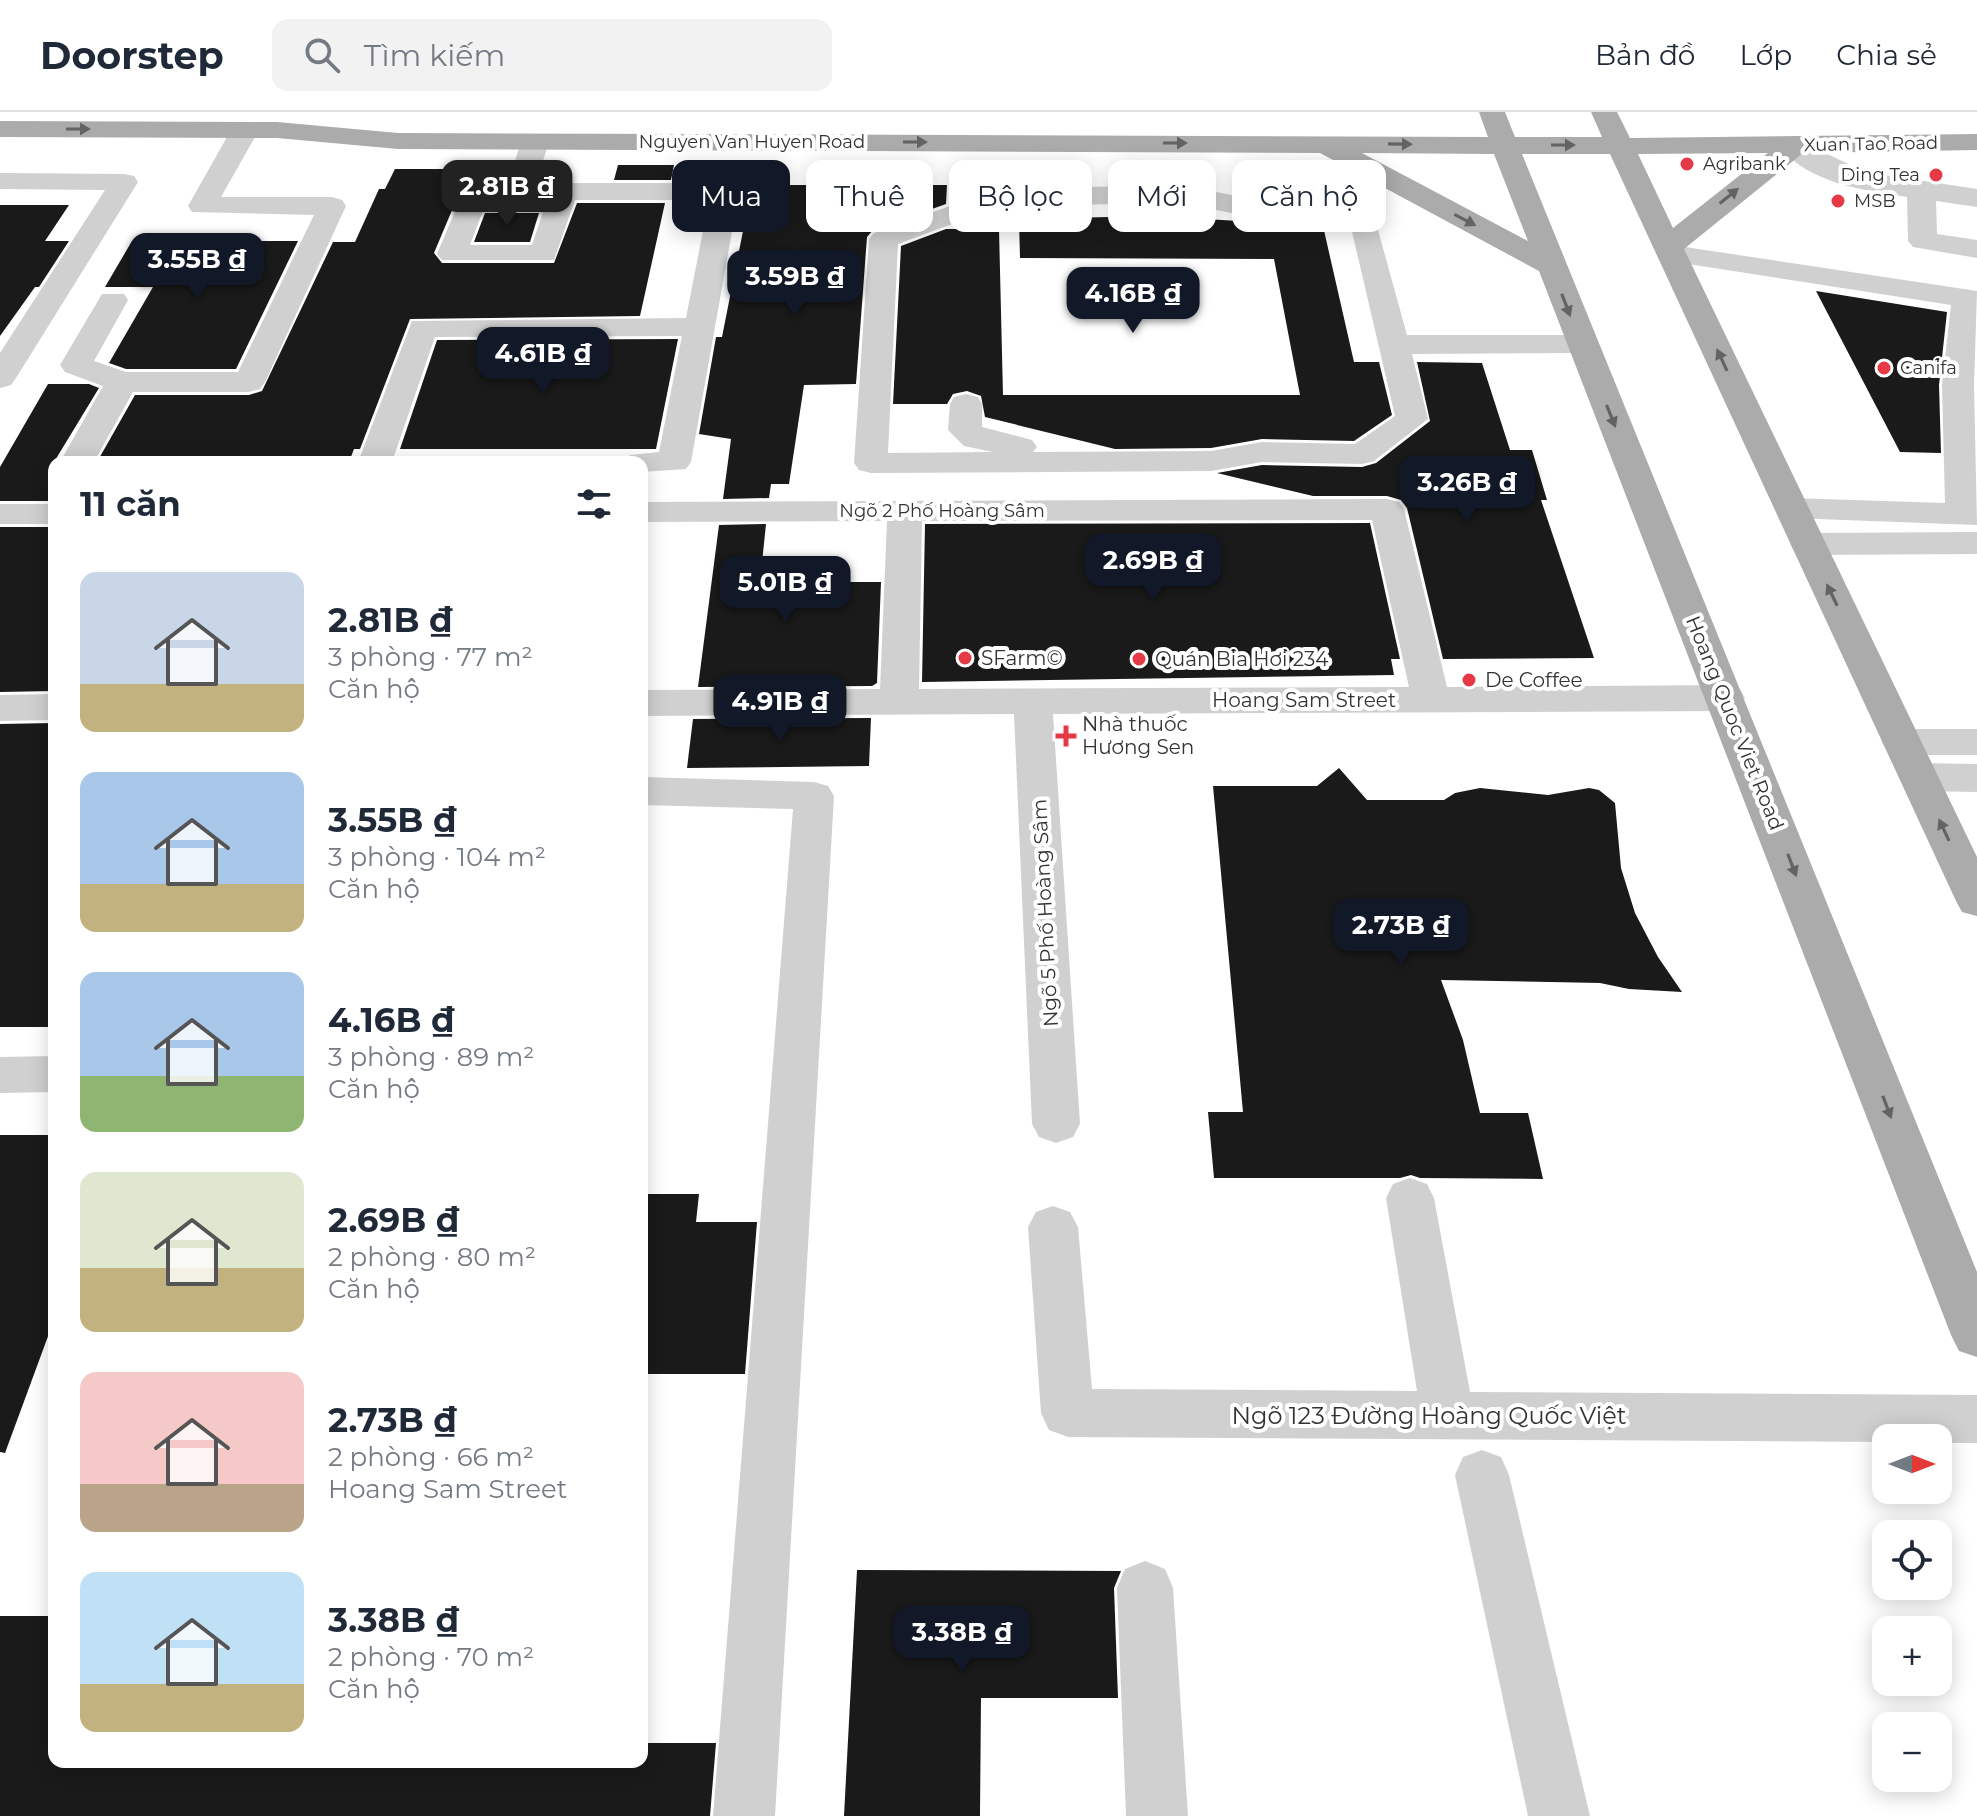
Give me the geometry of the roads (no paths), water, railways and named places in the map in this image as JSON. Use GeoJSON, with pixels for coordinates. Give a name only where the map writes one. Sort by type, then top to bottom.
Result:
{"type":"FeatureCollection","features":[{"type":"Feature","properties":{"kind":"main road","name":"Hoang Quoc Viet Road"},"geometry":{"type":"LineString","coordinates":[[1492,112],[1581,344],[1726,698],[1977,1335]]}},
{"type":"Feature","properties":{"kind":"main road"},"geometry":{"type":"LineString","coordinates":[[1604,112],[1977,901]]}},
{"type":"Feature","properties":{"kind":"main road"},"geometry":{"type":"LineString","coordinates":[[277,130],[426,115]]}},
{"type":"Feature","properties":{"kind":"main road"},"geometry":{"type":"LineString","coordinates":[[1213,143],[1253,136],[1274,127],[1281,118]]}},
{"type":"Feature","properties":{"kind":"main road"},"geometry":{"type":"LineString","coordinates":[[1824,119],[1867,137],[1899,142]]}},
{"type":"Feature","properties":{"kind":"main road","name":"Nguyen Van Huyen Road"},"geometry":{"type":"LineString","coordinates":[[0,129],[277,130],[398,141],[1505,145]]}},
{"type":"Feature","properties":{"kind":"main road","name":"Xuan Tao Road"},"geometry":{"type":"LineString","coordinates":[[1505,145],[1794,146],[1977,142]]}},
{"type":"Feature","properties":{"kind":"main road"},"geometry":{"type":"LineString","coordinates":[[1322,143],[1551,265]]}},
{"type":"Feature","properties":{"kind":"main road"},"geometry":{"type":"LineString","coordinates":[[1670,250],[1794,146]]}},
{"type":"Feature","properties":{"kind":"street"},"geometry":{"type":"LineString","coordinates":[[113,300],[76,365],[122,382],[249,382],[332,206],[202,206],[245,130]]}},
{"type":"Feature","properties":{"kind":"street"},"geometry":{"type":"LineString","coordinates":[[519,191],[535,142]]}},
{"type":"Feature","properties":{"kind":"street"},"geometry":{"type":"LineString","coordinates":[[1794,146],[1814,164],[1839,175],[1977,198]]}},
{"type":"Feature","properties":{"kind":"street"},"geometry":{"type":"LineString","coordinates":[[0,181],[124,182],[0,378]]}},
{"type":"Feature","properties":{"kind":"street"},"geometry":{"type":"LineString","coordinates":[[1921,189],[1923,241],[1977,249]]}},
{"type":"Feature","properties":{"kind":"street"},"geometry":{"type":"LineString","coordinates":[[564,191],[544,254],[452,254],[476,191],[564,191],[725,192],[674,462],[648,462]]}},
{"type":"Feature","properties":{"kind":"street"},"geometry":{"type":"LineString","coordinates":[[1181,194],[1282,214],[1362,214],[1412,419],[1362,454],[1262,452],[1211,461],[871,463],[884,239],[998,198],[1107,196],[1181,194]]}},
{"type":"Feature","properties":{"kind":"street"},"geometry":{"type":"LineString","coordinates":[[966,239],[968,226],[976,222],[1107,196]]}},
{"type":"Feature","properties":{"kind":"street"},"geometry":{"type":"LineString","coordinates":[[1670,250],[1972,299],[1958,385],[1972,524]]}},
{"type":"Feature","properties":{"kind":"street"},"geometry":{"type":"LineString","coordinates":[[377,456],[423,328],[699,327]]}},
{"type":"Feature","properties":{"kind":"street"},"geometry":{"type":"LineString","coordinates":[[1394,345],[1581,344]]}},
{"type":"Feature","properties":{"kind":"street"},"geometry":{"type":"LineString","coordinates":[[80,456],[122,382]]}},
{"type":"Feature","properties":{"kind":"street"},"geometry":{"type":"LineString","coordinates":[[966,404],[965,430],[972,437],[1112,462]]}},
{"type":"Feature","properties":{"kind":"street"},"geometry":{"type":"LineString","coordinates":[[1791,508],[1972,524]]}},
{"type":"Feature","properties":{"kind":"street","name":"Ngõ 2 Phố Hoàng Sâm"},"geometry":{"type":"LineString","coordinates":[[648,512],[1387,509],[1431,699]]}},
{"type":"Feature","properties":{"kind":"street"},"geometry":{"type":"LineString","coordinates":[[899,702],[905,511]]}},
{"type":"Feature","properties":{"kind":"street"},"geometry":{"type":"LineString","coordinates":[[0,514],[48,514]]}},
{"type":"Feature","properties":{"kind":"street"},"geometry":{"type":"LineString","coordinates":[[1808,544],[1972,524]]}},
{"type":"Feature","properties":{"kind":"street","name":"Hoang Sam Street"},"geometry":{"type":"LineString","coordinates":[[648,710],[899,702],[1726,698]]}},
{"type":"Feature","properties":{"kind":"street","name":"Ngõ 5 Phố Hoàng Sâm"},"geometry":{"type":"LineString","coordinates":[[1033,701],[1056,1124]]}},
{"type":"Feature","properties":{"kind":"street"},"geometry":{"type":"LineString","coordinates":[[0,708],[48,707]]}},
{"type":"Feature","properties":{"kind":"street"},"geometry":{"type":"LineString","coordinates":[[1911,760],[1977,742]]}},
{"type":"Feature","properties":{"kind":"street"},"geometry":{"type":"LineString","coordinates":[[1911,760],[1977,778]]}},
{"type":"Feature","properties":{"kind":"street"},"geometry":{"type":"LineString","coordinates":[[648,791],[814,796],[744,1816]]}},
{"type":"Feature","properties":{"kind":"street"},"geometry":{"type":"LineString","coordinates":[[0,1075],[48,1074]]}},
{"type":"Feature","properties":{"kind":"street"},"geometry":{"type":"LineString","coordinates":[[1410,1198],[1448,1416]]}},
{"type":"Feature","properties":{"kind":"street","name":"Ngõ 123 Đường Hoàng Quốc Việt"},"geometry":{"type":"LineString","coordinates":[[1053,1227],[1068,1413],[1977,1419]]}},
{"type":"Feature","properties":{"kind":"street"},"geometry":{"type":"LineString","coordinates":[[1482,1475],[1559,1816]]}},
{"type":"Feature","properties":{"kind":"street"},"geometry":{"type":"LineString","coordinates":[[1145,1588],[1157,1816]]}},
{"type":"Feature","properties":{"kind":"place","name":"Agribank"},"geometry":{"type":"Point","coordinates":[1687,164]}},
{"type":"Feature","properties":{"kind":"place","name":"Ding Tea"},"geometry":{"type":"Point","coordinates":[1936,175]}},
{"type":"Feature","properties":{"kind":"place","name":"MSB"},"geometry":{"type":"Point","coordinates":[1838,201]}},
{"type":"Feature","properties":{"kind":"place","name":"Canifa"},"geometry":{"type":"Point","coordinates":[1884,368]}},
{"type":"Feature","properties":{"kind":"place","name":"SFarm©"},"geometry":{"type":"Point","coordinates":[965,658]}},
{"type":"Feature","properties":{"kind":"place","name":"Quán Bia Hơi 234"},"geometry":{"type":"Point","coordinates":[1139,659]}},
{"type":"Feature","properties":{"kind":"place","name":"De Coffee"},"geometry":{"type":"Point","coordinates":[1469,680]}},
{"type":"Feature","properties":{"kind":"place","name":"Nhà thuốc Hương Sen"},"geometry":{"type":"Point","coordinates":[1066,736]}}]}
